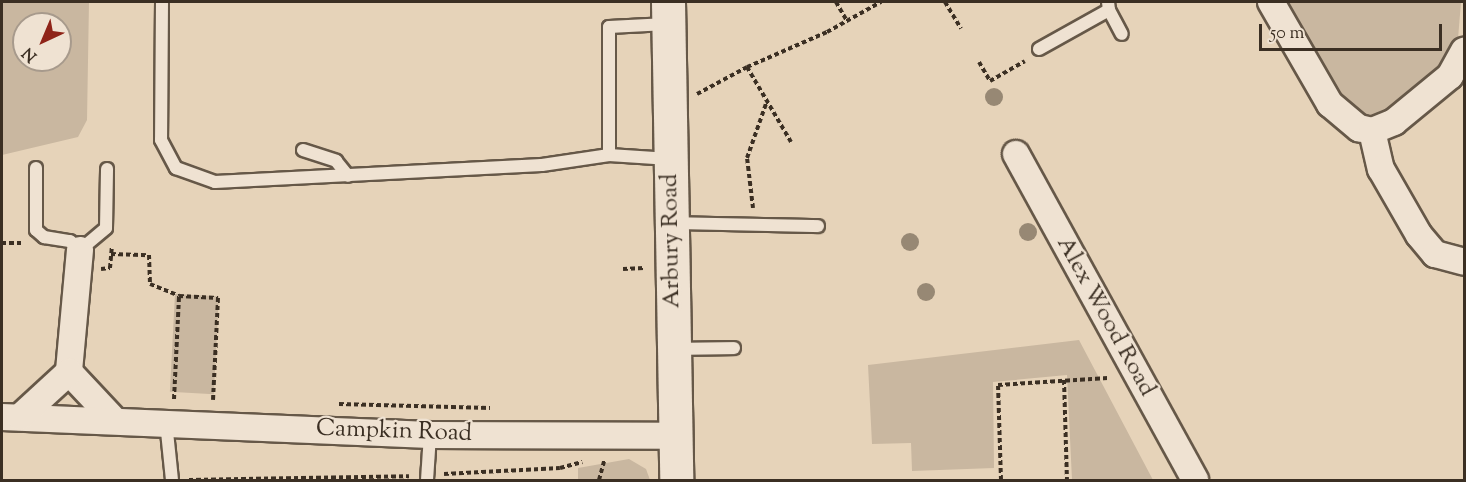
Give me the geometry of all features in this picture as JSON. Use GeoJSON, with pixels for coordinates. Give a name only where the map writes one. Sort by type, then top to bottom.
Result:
{"type":"FeatureCollection","features":[{"type":"Feature","properties":{"kind":"street"},"geometry":{"type":"LineString","coordinates":[[1270,2],[1330,104],[1351,123],[1372,131],[1395,122],[1436,89],[1458,66],[1464,51]]}},
{"type":"Feature","properties":{"kind":"street","name":"Arbury Road"},"geometry":{"type":"LineString","coordinates":[[668,13],[676,480]]}},
{"type":"Feature","properties":{"kind":"street"},"geometry":{"type":"LineString","coordinates":[[1372,131],[1381,169],[1419,235],[1435,254],[1464,262]]}},
{"type":"Feature","properties":{"kind":"street","name":"Alex Wood Road"},"geometry":{"type":"LineString","coordinates":[[1016,154],[1195,480]]}},
{"type":"Feature","properties":{"kind":"street"},"geometry":{"type":"LineString","coordinates":[[80,250],[69,372],[114,420]]}},
{"type":"Feature","properties":{"kind":"street","name":"Campkin Road"},"geometry":{"type":"LineString","coordinates":[[11,417],[69,372]]}},
{"type":"Feature","properties":{"kind":"street","name":"Campkin Road"},"geometry":{"type":"LineString","coordinates":[[11,417],[114,420],[170,411],[430,435],[675,436]]}},
{"type":"Feature","properties":{"kind":"lane"},"geometry":{"type":"LineString","coordinates":[[162,2],[161,140],[176,168],[215,182],[542,165],[609,154],[671,159]]}},
{"type":"Feature","properties":{"kind":"lane"},"geometry":{"type":"LineString","coordinates":[[1039,49],[1108,6],[1122,34]]}},
{"type":"Feature","properties":{"kind":"lane"},"geometry":{"type":"LineString","coordinates":[[609,154],[609,27],[668,13]]}},
{"type":"Feature","properties":{"kind":"lane"},"geometry":{"type":"LineString","coordinates":[[303,150],[336,161],[348,176]]}},
{"type":"Feature","properties":{"kind":"lane"},"geometry":{"type":"LineString","coordinates":[[36,168],[36,230],[44,237],[70,241],[80,250],[106,228],[107,169]]}},
{"type":"Feature","properties":{"kind":"lane"},"geometry":{"type":"LineString","coordinates":[[672,223],[818,226]]}},
{"type":"Feature","properties":{"kind":"lane"},"geometry":{"type":"LineString","coordinates":[[674,349],[734,348]]}},
{"type":"Feature","properties":{"kind":"lane"},"geometry":{"type":"LineString","coordinates":[[170,411],[172,480]]}},
{"type":"Feature","properties":{"kind":"lane"},"geometry":{"type":"LineString","coordinates":[[427,478],[430,435]]}},
{"type":"Feature","properties":{"kind":"path"},"geometry":{"type":"LineString","coordinates":[[836,2],[847,21]]}},
{"type":"Feature","properties":{"kind":"path"},"geometry":{"type":"LineString","coordinates":[[670,96],[693,96],[881,2]]}},
{"type":"Feature","properties":{"kind":"path"},"geometry":{"type":"LineString","coordinates":[[945,2],[961,29]]}},
{"type":"Feature","properties":{"kind":"path"},"geometry":{"type":"LineString","coordinates":[[979,62],[990,81],[1033,57],[1039,49]]}},
{"type":"Feature","properties":{"kind":"path"},"geometry":{"type":"LineString","coordinates":[[747,67],[791,142]]}},
{"type":"Feature","properties":{"kind":"path"},"geometry":{"type":"LineString","coordinates":[[754,225],[747,158],[767,101]]}},
{"type":"Feature","properties":{"kind":"path"},"geometry":{"type":"LineString","coordinates":[[111,254],[149,255],[150,284],[178,296],[218,298],[213,400]]}},
{"type":"Feature","properties":{"kind":"path"},"geometry":{"type":"LineString","coordinates":[[623,269],[651,267]]}},
{"type":"Feature","properties":{"kind":"path"},"geometry":{"type":"LineString","coordinates":[[170,411],[178,296]]}},
{"type":"Feature","properties":{"kind":"path"},"geometry":{"type":"LineString","coordinates":[[1001,480],[998,385],[1108,378]]}},
{"type":"Feature","properties":{"kind":"path"},"geometry":{"type":"LineString","coordinates":[[1064,380],[1067,480]]}},
{"type":"Feature","properties":{"kind":"path"},"geometry":{"type":"LineString","coordinates":[[172,480],[427,478],[560,468],[604,457],[599,480]]}},
{"type":"Feature","properties":{"kind":"shaded area"},"geometry":{"type":"Polygon","coordinates":[[[2,2],[89,2],[87,120],[78,137],[2,155],[2,2]]]}},
{"type":"Feature","properties":{"kind":"shaded area"},"geometry":{"type":"Polygon","coordinates":[[[1280,2],[1461,2],[1457,51],[1449,68],[1391,115],[1369,119],[1345,109],[1280,2]]]}},
{"type":"Feature","properties":{"kind":"shaded area"},"geometry":{"type":"Polygon","coordinates":[[[175,294],[219,296],[214,394],[170,392],[175,294]]]}},
{"type":"Feature","properties":{"kind":"shaded area"},"geometry":{"type":"Polygon","coordinates":[[[1079,340],[1153,480],[1072,480],[1067,375],[993,382],[994,468],[912,471],[911,443],[872,444],[868,365],[1079,340]]]}},
{"type":"Feature","properties":{"kind":"shaded area"},"geometry":{"type":"Polygon","coordinates":[[[629,459],[646,469],[650,480],[578,480],[578,468],[629,459]]]}}]}
